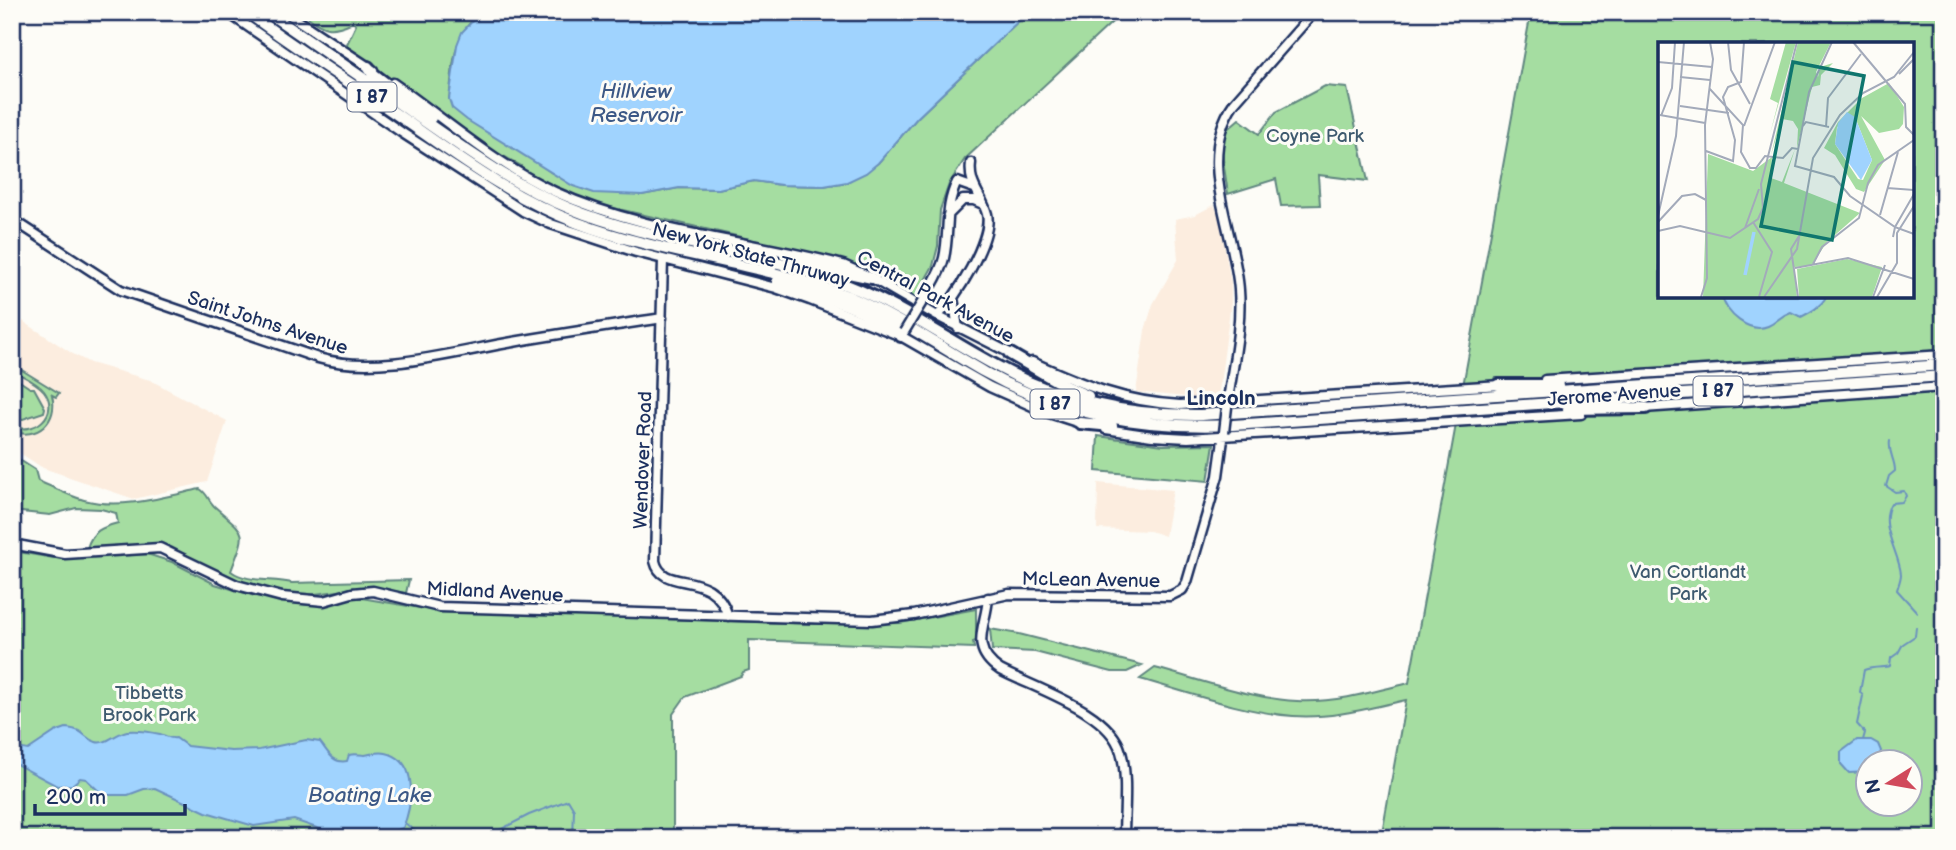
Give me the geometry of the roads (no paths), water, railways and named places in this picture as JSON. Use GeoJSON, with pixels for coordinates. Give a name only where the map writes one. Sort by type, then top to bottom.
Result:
{"type":"FeatureCollection","features":[{"type":"Feature","properties":{"kind":"highway","name":"New York State Thruway"},"geometry":{"type":"LineString","coordinates":[[267,12],[519,184],[568,208],[620,226],[808,283],[860,302],[987,374],[1053,403],[1115,420],[1178,426],[1492,407]]}},
{"type":"Feature","properties":{"kind":"highway","name":"New York State Thruway"},"geometry":{"type":"LineString","coordinates":[[247,13],[512,192],[561,217],[595,229],[804,271],[847,285],[898,308],[1020,378],[1072,398],[1116,409],[1164,415],[1201,415],[1459,393]]}},
{"type":"Feature","properties":{"kind":"highway"},"geometry":{"type":"LineString","coordinates":[[368,67],[372,74],[440,125],[449,138]]}},
{"type":"Feature","properties":{"kind":"highway"},"geometry":{"type":"LineString","coordinates":[[700,251],[762,254],[872,278]]}},
{"type":"Feature","properties":{"kind":"highway"},"geometry":{"type":"LineString","coordinates":[[700,251],[847,306],[903,334]]}},
{"type":"Feature","properties":{"kind":"highway"},"geometry":{"type":"LineString","coordinates":[[1010,354],[1065,386],[1116,409]]}},
{"type":"Feature","properties":{"kind":"highway","name":"I 87"},"geometry":{"type":"LineString","coordinates":[[1459,393],[1627,387],[1944,365]]}},
{"type":"Feature","properties":{"kind":"highway","name":"I 87"},"geometry":{"type":"LineString","coordinates":[[1492,407],[1944,376]]}},
{"type":"Feature","properties":{"kind":"highway"},"geometry":{"type":"LineString","coordinates":[[1498,385],[1591,384],[1627,387]]}},
{"type":"Feature","properties":{"kind":"highway"},"geometry":{"type":"LineString","coordinates":[[1492,407],[1528,410],[1646,408]]}},
{"type":"Feature","properties":{"kind":"highway"},"geometry":{"type":"LineString","coordinates":[[1080,423],[1133,428],[1178,426]]}},
{"type":"Feature","properties":{"kind":"main road"},"geometry":{"type":"LineString","coordinates":[[227,12],[495,195],[551,224],[663,260],[776,288],[903,334],[990,387],[1046,412],[1080,423],[1152,436],[1188,438],[1224,433]]}},
{"type":"Feature","properties":{"kind":"main road","name":"Central Park Avenue"},"geometry":{"type":"LineString","coordinates":[[285,12],[410,95],[493,157],[524,176],[581,203],[642,221],[843,265],[872,278],[958,328],[1010,354],[1116,396],[1165,404],[1227,405],[1459,393]]}},
{"type":"Feature","properties":{"kind":"main road","name":"McLean Avenue"},"geometry":{"type":"LineString","coordinates":[[988,598],[1021,593],[1168,596],[1180,592],[1187,582],[1220,469],[1239,292],[1219,179],[1218,137],[1234,103],[1314,12]]}},
{"type":"Feature","properties":{"kind":"main road"},"geometry":{"type":"LineString","coordinates":[[937,316],[954,295],[987,232],[987,215],[974,188],[970,174],[971,163]]}},
{"type":"Feature","properties":{"kind":"main road"},"geometry":{"type":"LineString","coordinates":[[903,334],[927,294],[944,258],[947,216],[956,185]]}},
{"type":"Feature","properties":{"kind":"main road"},"geometry":{"type":"LineString","coordinates":[[956,185],[974,188]]}},
{"type":"Feature","properties":{"kind":"main road"},"geometry":{"type":"LineString","coordinates":[[956,185],[967,200]]}},
{"type":"Feature","properties":{"kind":"main road"},"geometry":{"type":"LineString","coordinates":[[947,216],[957,205],[967,200],[983,204]]}},
{"type":"Feature","properties":{"kind":"main road","name":"Saint Johns Avenue"},"geometry":{"type":"LineString","coordinates":[[12,219],[121,290],[318,358],[346,365],[388,364],[662,318]]}},
{"type":"Feature","properties":{"kind":"main road","name":"Wendover Road"},"geometry":{"type":"LineString","coordinates":[[663,260],[656,564],[659,572],[667,578],[697,582],[710,589],[722,601],[728,616]]}},
{"type":"Feature","properties":{"kind":"main road"},"geometry":{"type":"LineString","coordinates":[[954,295],[953,309],[958,328]]}},
{"type":"Feature","properties":{"kind":"main road","name":"Jerome Avenue"},"geometry":{"type":"LineString","coordinates":[[1459,393],[1498,385],[1944,355]]}},
{"type":"Feature","properties":{"kind":"main road","name":"Jerome Avenue"},"geometry":{"type":"LineString","coordinates":[[1224,433],[1573,414],[1944,387]]}},
{"type":"Feature","properties":{"kind":"main road","name":"Midland Avenue"},"geometry":{"type":"LineString","coordinates":[[12,544],[65,554],[160,548],[237,585],[300,600],[324,601],[373,591],[439,607],[872,620],[914,615],[988,598]]}},
{"type":"Feature","properties":{"kind":"main road"},"geometry":{"type":"LineString","coordinates":[[988,598],[981,636],[982,648],[990,662],[1000,670],[1098,719],[1115,738],[1124,767],[1124,838]]}},
{"type":"Feature","properties":{"kind":"water","name":"Hillview Reservoir"},"geometry":{"type":"Polygon","coordinates":[[[481,12],[1028,12],[917,118],[866,173],[847,182],[824,186],[754,181],[718,189],[679,188],[642,195],[594,193],[573,186],[452,108],[449,99],[457,45],[462,32],[481,12]]]}},
{"type":"Feature","properties":{"kind":"water"},"geometry":{"type":"Polygon","coordinates":[[[1723,298],[1826,298],[1801,317],[1791,312],[1761,328],[1746,325],[1733,315],[1723,298]]]}},
{"type":"Feature","properties":{"kind":"water","name":"Boating Lake"},"geometry":{"type":"Polygon","coordinates":[[[66,728],[78,730],[96,742],[104,742],[127,731],[139,731],[176,738],[187,746],[231,751],[259,750],[306,740],[320,742],[338,761],[347,761],[351,754],[386,753],[397,758],[409,774],[409,808],[403,828],[386,834],[331,833],[294,820],[254,826],[206,812],[155,788],[128,795],[103,795],[86,779],[80,778],[72,785],[57,786],[12,762],[12,747],[28,750],[66,728]]]}},
{"type":"Feature","properties":{"kind":"water"},"geometry":{"type":"Polygon","coordinates":[[[1857,740],[1871,740],[1880,748],[1854,748],[1854,773],[1849,773],[1841,764],[1841,752],[1857,740]]]}},
{"type":"Feature","properties":{"kind":"waterway"},"geometry":{"type":"LineString","coordinates":[[1890,441],[1895,471],[1889,476],[1886,486],[1895,492],[1904,491],[1906,496],[1902,502],[1891,503],[1887,520],[1901,574],[1897,590],[1917,612]]}},
{"type":"Feature","properties":{"kind":"waterway"},"geometry":{"type":"LineString","coordinates":[[1863,740],[1865,733],[1857,724],[1863,696],[1860,692],[1864,670],[1890,666],[1891,658],[1903,644],[1915,636],[1916,627]]}},
{"type":"Feature","properties":{"kind":"waterway"},"geometry":{"type":"LineString","coordinates":[[484,838],[529,815],[568,800],[574,810],[573,838]]}},
{"type":"Feature","properties":{"kind":"waterway"},"geometry":{"type":"LineString","coordinates":[[405,823],[426,838]]}},
{"type":"Feature","properties":{"kind":"district","name":"Lincoln"},"geometry":{"type":"Point","coordinates":[1221,398]}},
{"type":"Feature","properties":{"kind":"park label","name":"Coyne Park"},"geometry":{"type":"Point","coordinates":[1315,135]}},
{"type":"Feature","properties":{"kind":"park label","name":"Van Cortlandt Park"},"geometry":{"type":"Point","coordinates":[1688,582]}},
{"type":"Feature","properties":{"kind":"park label","name":"Tibbetts Brook Park"},"geometry":{"type":"Point","coordinates":[149,703]}}]}
